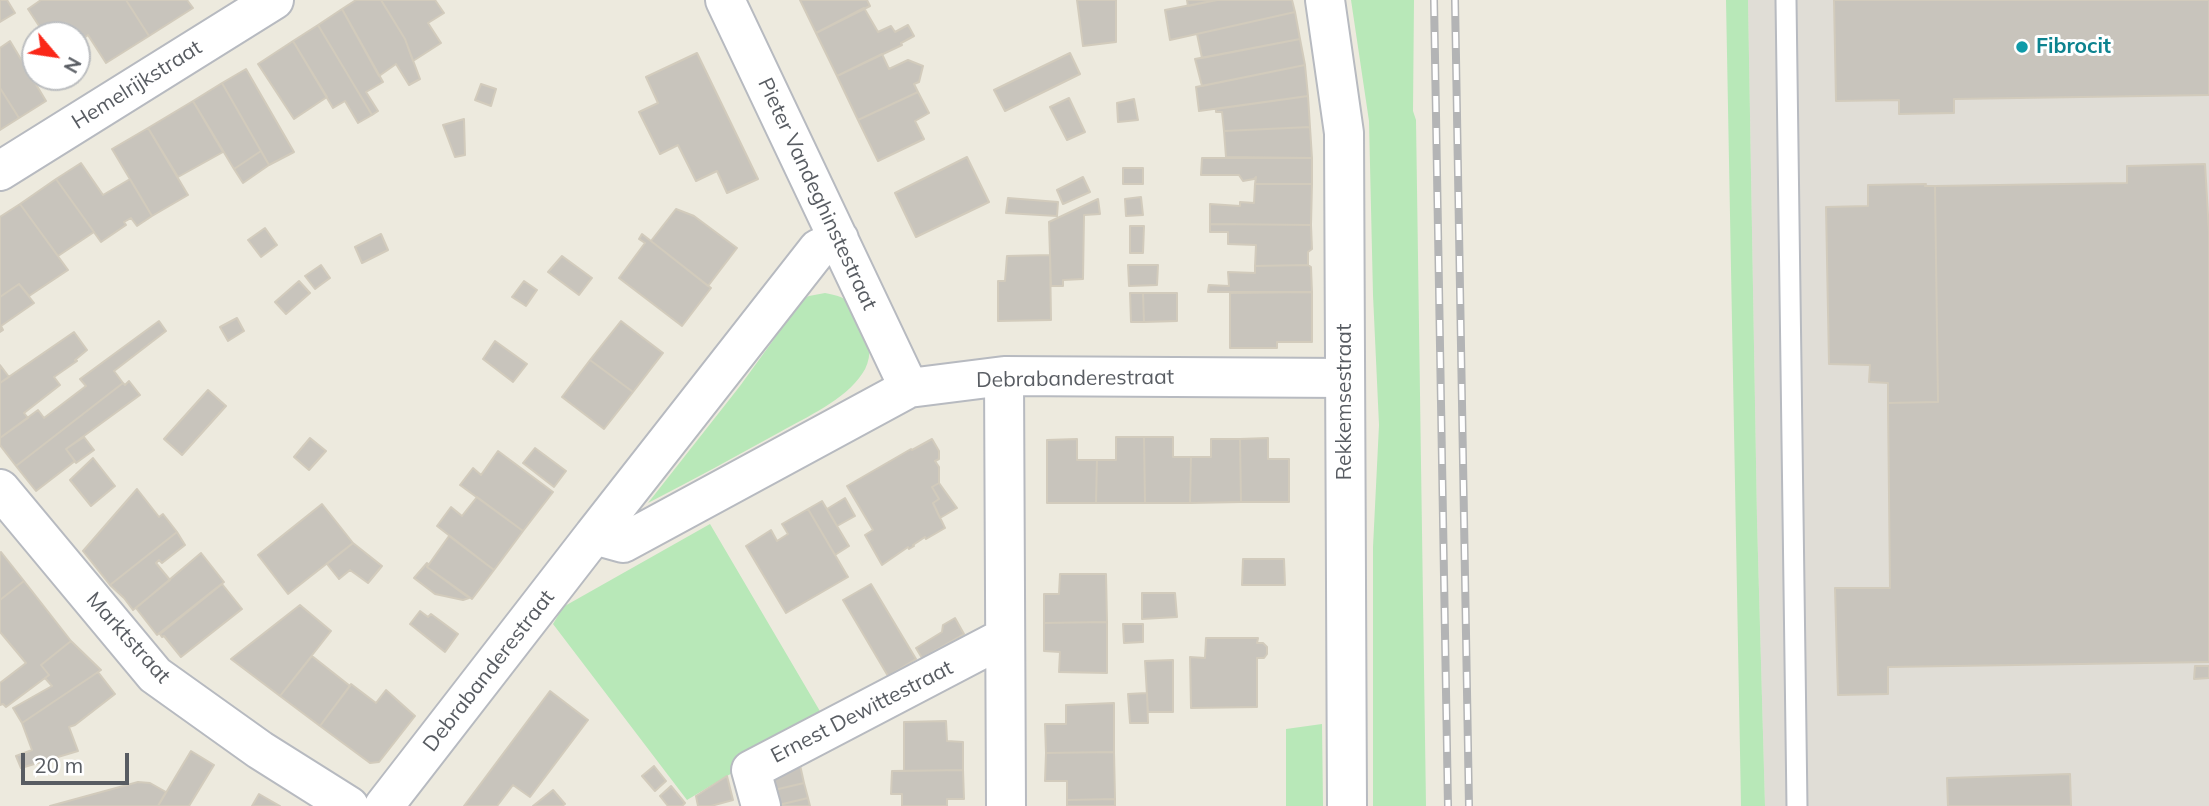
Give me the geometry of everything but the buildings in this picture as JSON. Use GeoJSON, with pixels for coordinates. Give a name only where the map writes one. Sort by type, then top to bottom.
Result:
{"type":"FeatureCollection","features":[{"type":"Feature","properties":{"kind":"street","name":"Hemelrijkstraat"},"geometry":{"type":"LineString","coordinates":[[0,171],[274,0]]}},
{"type":"Feature","properties":{"kind":"street","name":"Pieter Vandeghinstestraat"},"geometry":{"type":"LineString","coordinates":[[726,0],[909,388]]}},
{"type":"Feature","properties":{"kind":"street","name":"Rekkemsestraat"},"geometry":{"type":"LineString","coordinates":[[1325,0],[1344,133],[1347,806]]}},
{"type":"Feature","properties":{"kind":"street","name":"Debrabanderestraat"},"geometry":{"type":"LineString","coordinates":[[384,806],[818,249],[839,239]]}},
{"type":"Feature","properties":{"kind":"street","name":"Debrabanderestraat"},"geometry":{"type":"LineString","coordinates":[[594,535],[623,543],[909,388],[1004,376],[1345,378]]}},
{"type":"Feature","properties":{"kind":"street"},"geometry":{"type":"LineString","coordinates":[[1004,376],[1006,806]]}},
{"type":"Feature","properties":{"kind":"street","name":"Marktstraat"},"geometry":{"type":"LineString","coordinates":[[0,489],[155,675],[260,750],[349,806]]}},
{"type":"Feature","properties":{"kind":"street","name":"Ernest Dewittestraat"},"geometry":{"type":"LineString","coordinates":[[761,806],[751,769],[1005,638]]}},
{"type":"Feature","properties":{"kind":"lane"},"geometry":{"type":"LineString","coordinates":[[1786,0],[1797,806]]}},
{"type":"Feature","properties":{"kind":"shaded area"},"geometry":{"type":"Polygon","coordinates":[[[1748,0],[2209,0],[2209,806],[1765,806],[1748,0]]]}},
{"type":"Feature","properties":{"kind":"green space"},"geometry":{"type":"Polygon","coordinates":[[[1351,0],[1414,0],[1413,111],[1416,120],[1426,806],[1373,806],[1373,547],[1379,425],[1369,121],[1351,0]]]}},
{"type":"Feature","properties":{"kind":"green space"},"geometry":{"type":"Polygon","coordinates":[[[1726,0],[1748,0],[1765,806],[1741,806],[1726,0]]]}},
{"type":"Feature","properties":{"kind":"green space"},"geometry":{"type":"Polygon","coordinates":[[[825,293],[847,300],[858,314],[867,334],[869,358],[855,383],[836,400],[813,414],[648,503],[740,386],[803,299],[825,293]]]}},
{"type":"Feature","properties":{"kind":"green space"},"geometry":{"type":"Polygon","coordinates":[[[710,524],[824,718],[687,800],[553,624],[563,607],[710,524]]]}},
{"type":"Feature","properties":{"kind":"green space"},"geometry":{"type":"Polygon","coordinates":[[[1322,724],[1323,806],[1286,806],[1286,729],[1322,724]]]}},
{"type":"Feature","properties":{"kind":"railway"},"geometry":{"type":"LineString","coordinates":[[1434,0],[1448,806]]}},
{"type":"Feature","properties":{"kind":"railway"},"geometry":{"type":"LineString","coordinates":[[1455,0],[1469,806]]}},
{"type":"Feature","properties":{"kind":"place","name":"Fibrocit"},"geometry":{"type":"Point","coordinates":[2022,47]}}]}
